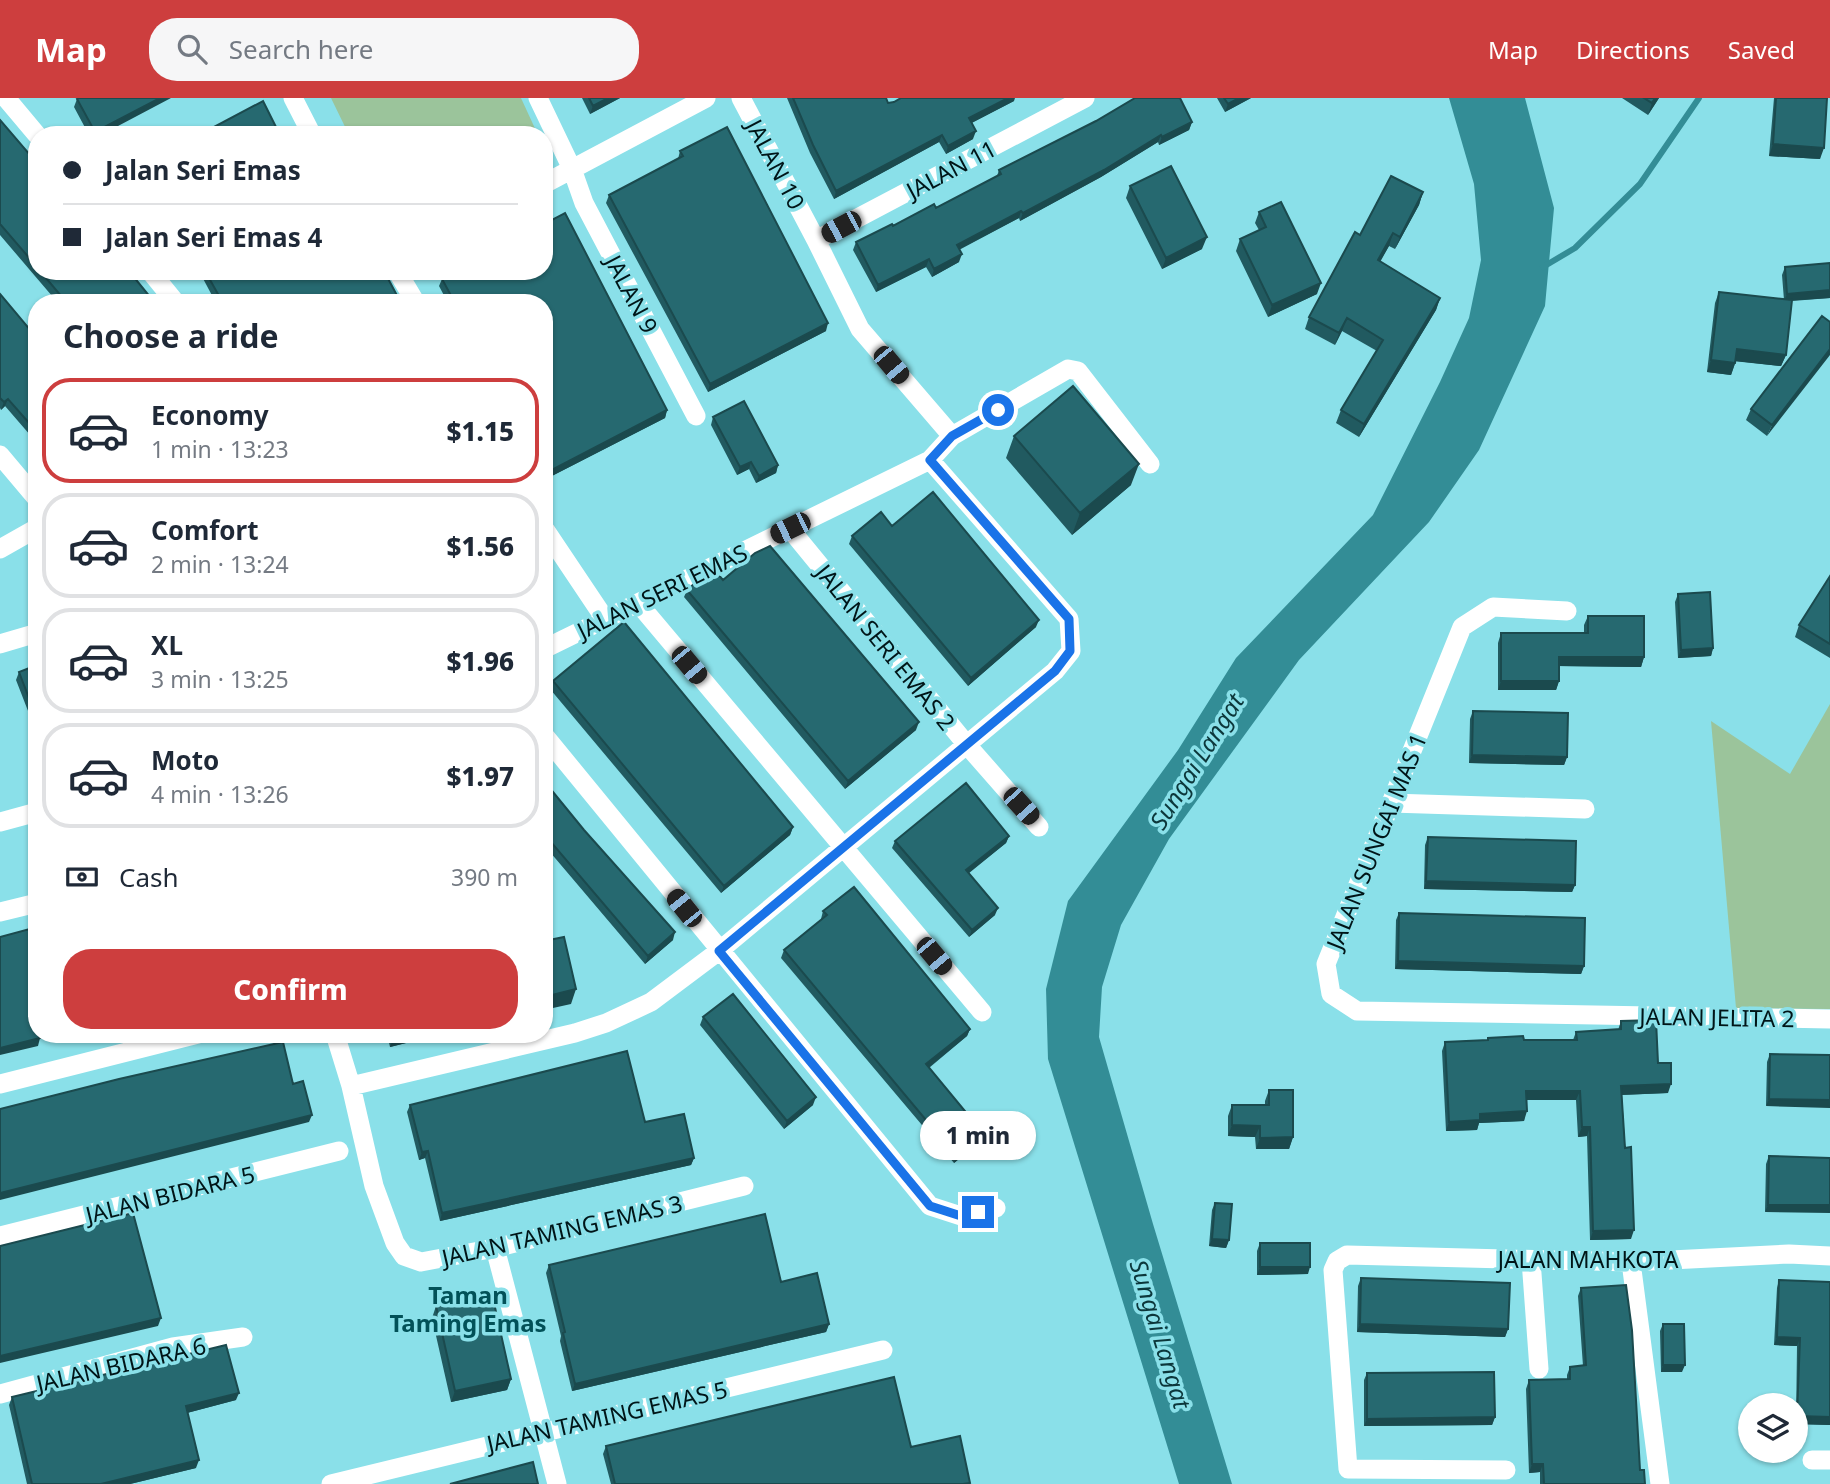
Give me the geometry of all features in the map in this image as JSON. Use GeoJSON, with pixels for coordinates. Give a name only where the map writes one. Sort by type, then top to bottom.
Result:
{"type":"FeatureCollection","features":[{"type":"Feature","properties":{"kind":"street"},"geometry":{"type":"LineString","coordinates":[[7,98],[30,126]]}},
{"type":"Feature","properties":{"kind":"street"},"geometry":{"type":"LineString","coordinates":[[293,98],[307,126]]}},
{"type":"Feature","properties":{"kind":"street","name":"JALAN 9"},"geometry":{"type":"LineString","coordinates":[[538,98],[551,126]]}},
{"type":"Feature","properties":{"kind":"street"},"geometry":{"type":"LineString","coordinates":[[553,179],[706,98]]}},
{"type":"Feature","properties":{"kind":"street","name":"JALAN 10"},"geometry":{"type":"LineString","coordinates":[[741,98],[817,240],[860,329],[952,436]]}},
{"type":"Feature","properties":{"kind":"street","name":"JALAN 11"},"geometry":{"type":"LineString","coordinates":[[817,240],[1085,98]]}},
{"type":"Feature","properties":{"kind":"street","name":"JALAN 9"},"geometry":{"type":"LineString","coordinates":[[553,129],[572,169],[583,203],[696,416]]}},
{"type":"Feature","properties":{"kind":"street"},"geometry":{"type":"LineString","coordinates":[[157,280],[169,294]]}},
{"type":"Feature","properties":{"kind":"street","name":"JALAN SERI EMAS"},"geometry":{"type":"LineString","coordinates":[[553,645],[930,460],[952,436],[1068,369],[1078,371],[1150,464]]}},
{"type":"Feature","properties":{"kind":"street"},"geometry":{"type":"LineString","coordinates":[[0,455],[28,488]]}},
{"type":"Feature","properties":{"kind":"street"},"geometry":{"type":"LineString","coordinates":[[553,1038],[606,1023],[651,1002],[719,951],[843,849],[1055,671],[1070,651],[1069,619],[930,460]]}},
{"type":"Feature","properties":{"kind":"street","name":"JALAN SERI EMAS 2"},"geometry":{"type":"LineString","coordinates":[[790,528],[967,745],[1039,827]]}},
{"type":"Feature","properties":{"kind":"street"},"geometry":{"type":"LineString","coordinates":[[0,549],[28,533]]}},
{"type":"Feature","properties":{"kind":"street"},"geometry":{"type":"LineString","coordinates":[[553,542],[605,620]]}},
{"type":"Feature","properties":{"kind":"street"},"geometry":{"type":"LineString","coordinates":[[638,603],[982,1012]]}},
{"type":"Feature","properties":{"kind":"street","name":"JALAN SUNGAI MAS 1"},"geometry":{"type":"LineString","coordinates":[[1567,611],[1493,607],[1462,627],[1326,964],[1331,994],[1357,1011],[1604,1015]]}},
{"type":"Feature","properties":{"kind":"street"},"geometry":{"type":"LineString","coordinates":[[0,644],[28,636]]}},
{"type":"Feature","properties":{"kind":"street"},"geometry":{"type":"LineString","coordinates":[[553,746],[930,1206],[961,1216],[996,1208]]}},
{"type":"Feature","properties":{"kind":"street"},"geometry":{"type":"LineString","coordinates":[[1391,803],[1585,809]]}},
{"type":"Feature","properties":{"kind":"street"},"geometry":{"type":"LineString","coordinates":[[0,821],[28,814]]}},
{"type":"Feature","properties":{"kind":"street"},"geometry":{"type":"LineString","coordinates":[[0,912],[28,905]]}},
{"type":"Feature","properties":{"kind":"street","name":"JALAN JELITA 2"},"geometry":{"type":"LineString","coordinates":[[1604,1015],[1830,1018]]}},
{"type":"Feature","properties":{"kind":"street"},"geometry":{"type":"LineString","coordinates":[[0,1084],[162,1043]]}},
{"type":"Feature","properties":{"kind":"street","name":"JALAN TAMING EMAS 3"},"geometry":{"type":"LineString","coordinates":[[338,1043],[351,1086],[374,1186],[395,1243],[404,1256],[421,1262],[495,1248],[744,1186]]}},
{"type":"Feature","properties":{"kind":"street"},"geometry":{"type":"LineString","coordinates":[[351,1086],[533,1043]]}},
{"type":"Feature","properties":{"kind":"street","name":"JALAN BIDARA 5"},"geometry":{"type":"LineString","coordinates":[[0,1236],[134,1205],[340,1151]]}},
{"type":"Feature","properties":{"kind":"street"},"geometry":{"type":"LineString","coordinates":[[495,1248],[557,1484]]}},
{"type":"Feature","properties":{"kind":"street","name":"JALAN MAHKOTA"},"geometry":{"type":"LineString","coordinates":[[1506,1470],[1348,1469],[1333,1270],[1337,1261],[1347,1255],[1631,1262],[1789,1254],[1830,1255]]}},
{"type":"Feature","properties":{"kind":"street"},"geometry":{"type":"LineString","coordinates":[[1531,1260],[1539,1369]]}},
{"type":"Feature","properties":{"kind":"street"},"geometry":{"type":"LineString","coordinates":[[1631,1262],[1660,1484]]}},
{"type":"Feature","properties":{"kind":"street","name":"JALAN BIDARA 6"},"geometry":{"type":"LineString","coordinates":[[0,1394],[173,1347],[243,1337]]}},
{"type":"Feature","properties":{"kind":"street","name":"JALAN TAMING EMAS 5"},"geometry":{"type":"LineString","coordinates":[[331,1484],[366,1480],[544,1432],[883,1350]]}},
{"type":"Feature","properties":{"kind":"green space"},"geometry":{"type":"Polygon","coordinates":[[[331,98],[521,98],[534,126],[345,126],[331,98]]]}},
{"type":"Feature","properties":{"kind":"green space"},"geometry":{"type":"Polygon","coordinates":[[[1830,704],[1830,1009],[1736,1008],[1711,721],[1790,774],[1830,704]]]}},
{"type":"Feature","properties":{"kind":"water","name":"Sungai Langat"},"geometry":{"type":"Polygon","coordinates":[[[1449,98],[1525,98],[1554,208],[1545,306],[1479,450],[1429,522],[1299,660],[1169,839],[1121,925],[1102,987],[1099,1037],[1232,1484],[1179,1484],[1048,1059],[1046,989],[1068,901],[1178,750],[1236,658],[1373,515],[1469,318],[1481,260],[1474,184],[1449,98]]]}},
{"type":"Feature","properties":{"kind":"building"},"geometry":{"type":"Polygon","coordinates":[[[160,98],[106,126],[92,126],[77,99],[160,98]]]}},
{"type":"Feature","properties":{"kind":"building"},"geometry":{"type":"Polygon","coordinates":[[[589,98],[608,98],[593,106],[589,98]]]}},
{"type":"Feature","properties":{"kind":"building"},"geometry":{"type":"Polygon","coordinates":[[[793,98],[886,98],[888,103],[901,98],[1008,98],[969,118],[976,131],[948,146],[942,135],[836,191],[793,98]]]}},
{"type":"Feature","properties":{"kind":"building"},"geometry":{"type":"Polygon","coordinates":[[[1135,98],[1180,98],[1192,122],[1162,137],[1161,135],[1104,170],[957,245],[962,254],[934,269],[929,259],[878,285],[856,242],[934,204],[936,208],[1001,174],[999,170],[1135,98]]]}},
{"type":"Feature","properties":{"kind":"building"},"geometry":{"type":"Polygon","coordinates":[[[1224,98],[1239,98],[1228,104],[1224,98]]]}},
{"type":"Feature","properties":{"kind":"building"},"geometry":{"type":"Polygon","coordinates":[[[1776,98],[1827,98],[1824,148],[1773,144],[1776,98]]]}},
{"type":"Feature","properties":{"kind":"building"},"geometry":{"type":"Polygon","coordinates":[[[263,101],[276,126],[216,126],[263,101]]]}},
{"type":"Feature","properties":{"kind":"building"},"geometry":{"type":"Polygon","coordinates":[[[0,120],[28,153],[28,257],[0,224],[0,120]]]}},
{"type":"Feature","properties":{"kind":"building"},"geometry":{"type":"Polygon","coordinates":[[[727,127],[828,323],[710,384],[609,195],[683,156],[680,151],[727,127]]]}},
{"type":"Feature","properties":{"kind":"building"},"geometry":{"type":"Polygon","coordinates":[[[1171,166],[1207,237],[1166,258],[1130,186],[1171,166]]]}},
{"type":"Feature","properties":{"kind":"building"},"geometry":{"type":"Polygon","coordinates":[[[1391,176],[1423,192],[1400,237],[1393,233],[1378,260],[1440,298],[1364,424],[1341,410],[1383,340],[1347,318],[1339,333],[1309,317],[1355,232],[1360,235],[1391,176]]]}},
{"type":"Feature","properties":{"kind":"building"},"geometry":{"type":"Polygon","coordinates":[[[1281,202],[1321,283],[1272,305],[1240,239],[1266,227],[1259,212],[1281,202]]]}},
{"type":"Feature","properties":{"kind":"building"},"geometry":{"type":"Polygon","coordinates":[[[565,213],[667,410],[553,469],[553,294],[450,294],[443,280],[553,280],[553,219],[565,213]]]}},
{"type":"Feature","properties":{"kind":"building"},"geometry":{"type":"Polygon","coordinates":[[[1830,263],[1830,290],[1787,294],[1785,267],[1830,263]]]}},
{"type":"Feature","properties":{"kind":"building"},"geometry":{"type":"Polygon","coordinates":[[[48,280],[136,280],[148,294],[59,294],[48,280]]]}},
{"type":"Feature","properties":{"kind":"building"},"geometry":{"type":"Polygon","coordinates":[[[210,280],[389,280],[396,294],[218,294],[210,280]]]}},
{"type":"Feature","properties":{"kind":"building"},"geometry":{"type":"Polygon","coordinates":[[[1719,292],[1792,300],[1786,355],[1737,349],[1735,363],[1711,360],[1719,292]]]}},
{"type":"Feature","properties":{"kind":"building"},"geometry":{"type":"Polygon","coordinates":[[[0,294],[28,327],[28,422],[8,399],[4,402],[0,398],[0,294]]]}},
{"type":"Feature","properties":{"kind":"building"},"geometry":{"type":"Polygon","coordinates":[[[1822,316],[1830,322],[1830,349],[1772,425],[1751,409],[1822,316]]]}},
{"type":"Feature","properties":{"kind":"building"},"geometry":{"type":"Polygon","coordinates":[[[1073,386],[1139,464],[1080,513],[1014,436],[1073,386]]]}},
{"type":"Feature","properties":{"kind":"building"},"geometry":{"type":"Polygon","coordinates":[[[744,401],[778,465],[759,476],[751,462],[740,467],[713,417],[744,401]]]}},
{"type":"Feature","properties":{"kind":"building"},"geometry":{"type":"Polygon","coordinates":[[[933,492],[1039,620],[971,678],[852,536],[881,512],[892,526],[933,492]]]}},
{"type":"Feature","properties":{"kind":"building"},"geometry":{"type":"Polygon","coordinates":[[[770,546],[919,722],[848,781],[687,590],[716,572],[723,580],[755,553],[770,546]]]}},
{"type":"Feature","properties":{"kind":"building"},"geometry":{"type":"Polygon","coordinates":[[[1830,576],[1830,644],[1799,625],[1830,576]]]}},
{"type":"Feature","properties":{"kind":"building"},"geometry":{"type":"Polygon","coordinates":[[[1710,592],[1713,648],[1681,650],[1678,594],[1710,592]]]}},
{"type":"Feature","properties":{"kind":"building"},"geometry":{"type":"Polygon","coordinates":[[[1588,616],[1644,616],[1644,657],[1559,657],[1559,681],[1501,681],[1501,633],[1588,633],[1588,616]]]}},
{"type":"Feature","properties":{"kind":"building"},"geometry":{"type":"Polygon","coordinates":[[[624,622],[793,827],[724,886],[553,681],[624,622]]]}},
{"type":"Feature","properties":{"kind":"building"},"geometry":{"type":"Polygon","coordinates":[[[28,668],[28,696],[19,672],[28,668]]]}},
{"type":"Feature","properties":{"kind":"building"},"geometry":{"type":"Polygon","coordinates":[[[1473,711],[1568,713],[1567,757],[1472,755],[1473,711]]]}},
{"type":"Feature","properties":{"kind":"building"},"geometry":{"type":"Polygon","coordinates":[[[966,783],[1009,836],[966,870],[998,908],[972,930],[895,841],[966,783]]]}},
{"type":"Feature","properties":{"kind":"building"},"geometry":{"type":"Polygon","coordinates":[[[553,792],[675,932],[648,956],[553,845],[553,792]]]}},
{"type":"Feature","properties":{"kind":"building"},"geometry":{"type":"Polygon","coordinates":[[[1428,837],[1576,841],[1575,885],[1426,881],[1428,837]]]}},
{"type":"Feature","properties":{"kind":"building"},"geometry":{"type":"Polygon","coordinates":[[[854,887],[970,1029],[926,1064],[983,1133],[956,1156],[784,950],[827,915],[823,911],[854,887]]]}},
{"type":"Feature","properties":{"kind":"building"},"geometry":{"type":"Polygon","coordinates":[[[1399,913],[1585,918],[1584,966],[1398,961],[1399,913]]]}},
{"type":"Feature","properties":{"kind":"building"},"geometry":{"type":"Polygon","coordinates":[[[28,929],[28,1041],[0,1048],[0,937],[28,929]]]}},
{"type":"Feature","properties":{"kind":"building"},"geometry":{"type":"Polygon","coordinates":[[[564,937],[576,989],[553,995],[553,939],[564,937]]]}},
{"type":"Feature","properties":{"kind":"building"},"geometry":{"type":"Polygon","coordinates":[[[733,994],[816,1097],[787,1121],[703,1017],[733,994]]]}},
{"type":"Feature","properties":{"kind":"building"},"geometry":{"type":"Polygon","coordinates":[[[1656,1020],[1658,1063],[1671,1063],[1671,1084],[1621,1086],[1625,1148],[1631,1147],[1634,1230],[1593,1231],[1590,1127],[1582,1127],[1580,1091],[1526,1091],[1527,1111],[1480,1114],[1480,1120],[1449,1122],[1445,1042],[1523,1036],[1524,1040],[1577,1040],[1576,1032],[1621,1029],[1621,1021],[1656,1020]]]}},
{"type":"Feature","properties":{"kind":"building"},"geometry":{"type":"Polygon","coordinates":[[[283,1043],[293,1084],[303,1081],[312,1115],[0,1193],[0,1109],[119,1079],[283,1043]]]}},
{"type":"Feature","properties":{"kind":"building"},"geometry":{"type":"Polygon","coordinates":[[[627,1051],[645,1122],[684,1114],[694,1158],[442,1213],[428,1151],[422,1152],[410,1105],[627,1051]]]}},
{"type":"Feature","properties":{"kind":"building"},"geometry":{"type":"Polygon","coordinates":[[[1770,1054],[1830,1055],[1830,1100],[1769,1099],[1770,1054]]]}},
{"type":"Feature","properties":{"kind":"building"},"geometry":{"type":"Polygon","coordinates":[[[1269,1090],[1293,1090],[1293,1137],[1260,1138],[1260,1126],[1232,1125],[1232,1105],[1269,1105],[1269,1090]]]}},
{"type":"Feature","properties":{"kind":"building"},"geometry":{"type":"Polygon","coordinates":[[[1769,1156],[1830,1158],[1830,1205],[1768,1205],[1769,1156]]]}},
{"type":"Feature","properties":{"kind":"building"},"geometry":{"type":"Polygon","coordinates":[[[1215,1203],[1232,1204],[1229,1240],[1212,1239],[1215,1203]]]}},
{"type":"Feature","properties":{"kind":"building"},"geometry":{"type":"Polygon","coordinates":[[[133,1213],[161,1318],[0,1356],[0,1246],[133,1213]]]}},
{"type":"Feature","properties":{"kind":"building"},"geometry":{"type":"Polygon","coordinates":[[[765,1214],[781,1282],[817,1273],[829,1324],[575,1384],[549,1265],[765,1214]]]}},
{"type":"Feature","properties":{"kind":"building"},"geometry":{"type":"Polygon","coordinates":[[[1260,1243],[1310,1243],[1310,1267],[1260,1267],[1260,1243]]]}},
{"type":"Feature","properties":{"kind":"building"},"geometry":{"type":"Polygon","coordinates":[[[1361,1278],[1510,1283],[1508,1329],[1360,1324],[1361,1278]]]}},
{"type":"Feature","properties":{"kind":"building"},"geometry":{"type":"Polygon","coordinates":[[[1779,1280],[1830,1282],[1830,1417],[1808,1416],[1808,1393],[1798,1393],[1800,1338],[1777,1337],[1779,1280]]]}},
{"type":"Feature","properties":{"kind":"building"},"geometry":{"type":"Polygon","coordinates":[[[1626,1285],[1632,1330],[1640,1470],[1644,1470],[1645,1484],[1544,1484],[1543,1464],[1532,1464],[1529,1380],[1570,1379],[1570,1367],[1586,1365],[1581,1288],[1626,1285]]]}},
{"type":"Feature","properties":{"kind":"building"},"geometry":{"type":"Polygon","coordinates":[[[492,1294],[511,1379],[455,1391],[436,1306],[492,1294]]]}},
{"type":"Feature","properties":{"kind":"building"},"geometry":{"type":"Polygon","coordinates":[[[1663,1324],[1684,1324],[1685,1365],[1663,1365],[1663,1324]]]}},
{"type":"Feature","properties":{"kind":"building"},"geometry":{"type":"Polygon","coordinates":[[[226,1345],[239,1393],[186,1406],[199,1460],[101,1484],[32,1484],[12,1397],[226,1345]]]}},
{"type":"Feature","properties":{"kind":"building"},"geometry":{"type":"Polygon","coordinates":[[[1494,1372],[1495,1417],[1367,1419],[1367,1373],[1494,1372]]]}},
{"type":"Feature","properties":{"kind":"building"},"geometry":{"type":"Polygon","coordinates":[[[894,1377],[911,1447],[960,1436],[970,1483],[615,1484],[606,1446],[894,1377]]]}},
{"type":"Feature","properties":{"kind":"building"},"geometry":{"type":"Polygon","coordinates":[[[533,1462],[538,1484],[450,1484],[533,1462]]]}},
{"type":"Feature","properties":{"kind":"waterway"},"geometry":{"type":"LineString","coordinates":[[1543,267],[1575,248],[1640,184],[1699,98]]}},
{"type":"Feature","properties":{"kind":"district","name":"Taman Taming Emas"},"geometry":{"type":"Point","coordinates":[468,1308]}},
{"type":"Feature","properties":{"kind":"route"},"geometry":{"type":"LineString","coordinates":[[978,1212],[961,1216],[930,1206],[719,951],[1055,671],[1070,651],[1069,619],[930,460],[952,436],[998,410]]}}]}
